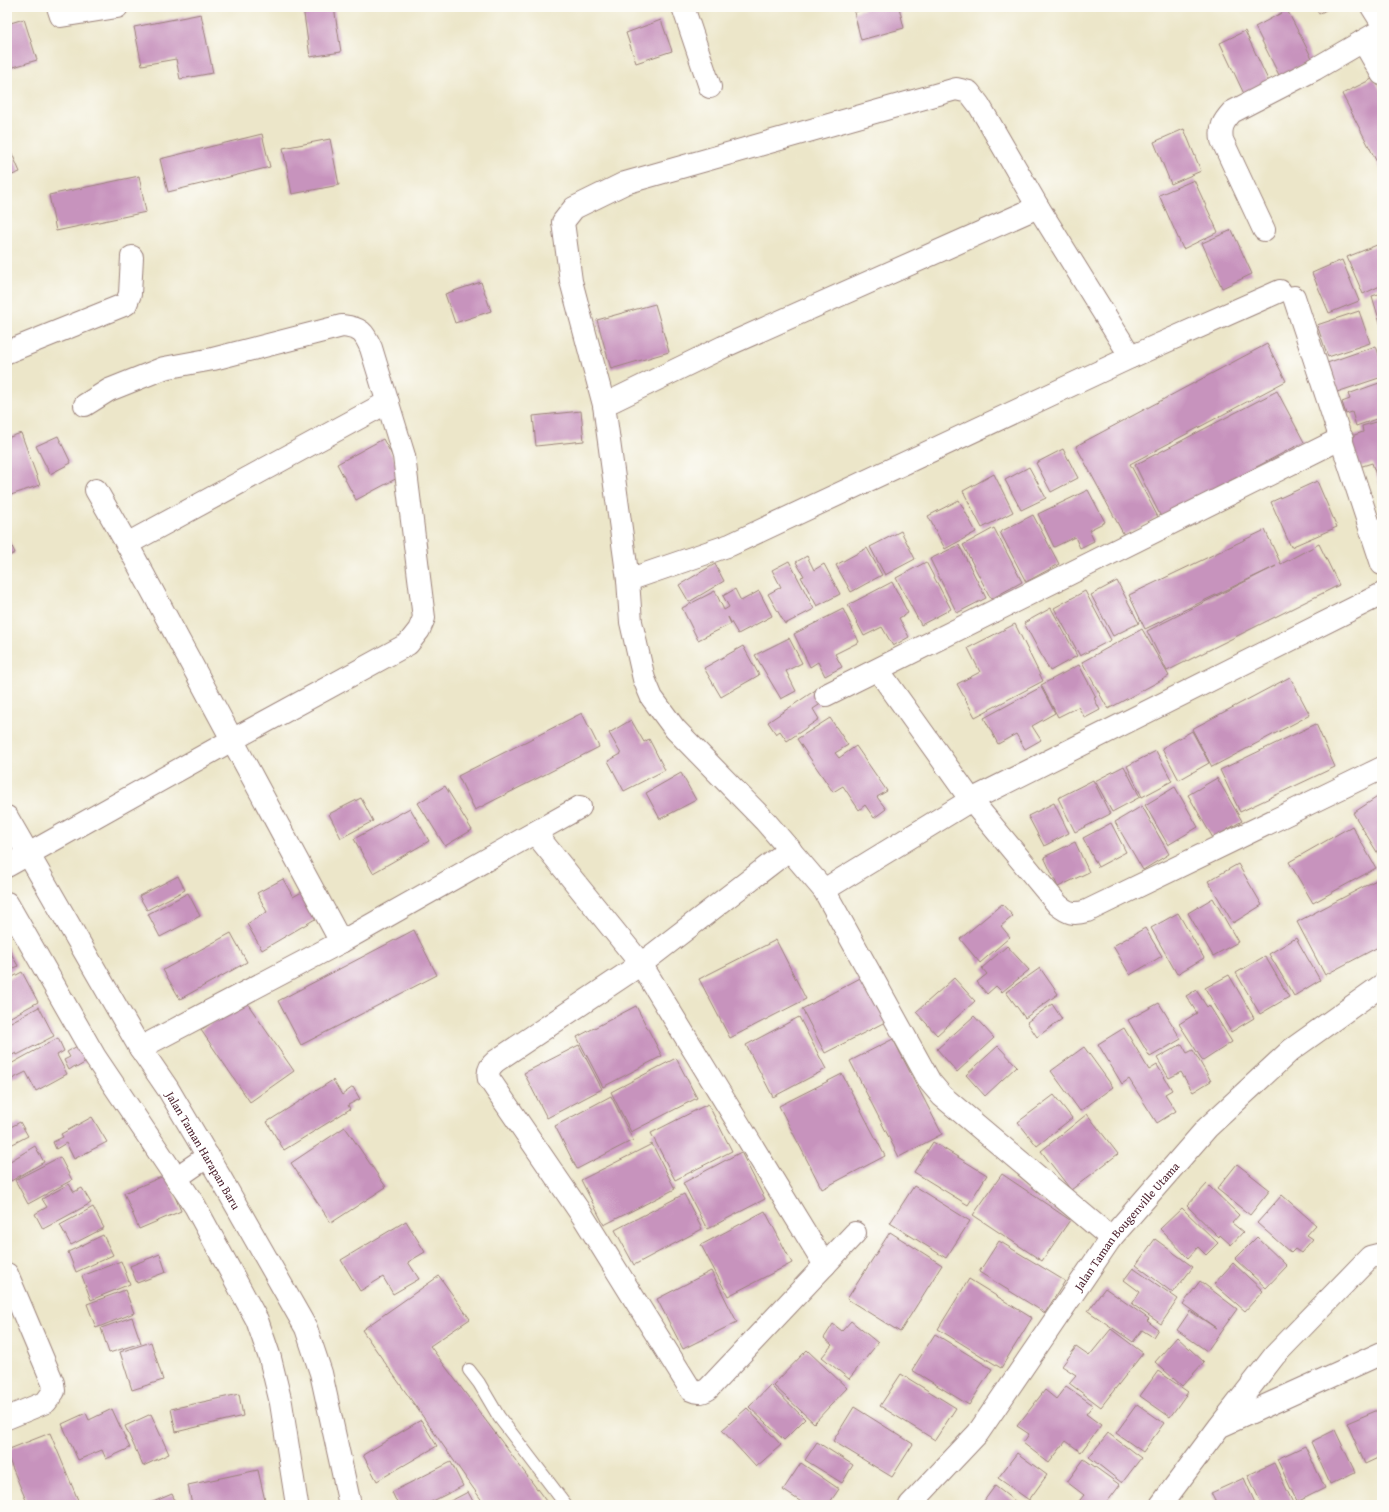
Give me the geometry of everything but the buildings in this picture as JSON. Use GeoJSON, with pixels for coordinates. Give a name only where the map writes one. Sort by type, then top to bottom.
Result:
{"type":"FeatureCollection","features":[{"type":"Feature","properties":{"kind":"street"},"geometry":{"type":"LineString","coordinates":[[58,7],[61,16],[117,7]]}},
{"type":"Feature","properties":{"kind":"street"},"geometry":{"type":"LineString","coordinates":[[682,7],[710,87]]}},
{"type":"Feature","properties":{"kind":"street"},"geometry":{"type":"LineString","coordinates":[[1372,7],[1382,23]]}},
{"type":"Feature","properties":{"kind":"street"},"geometry":{"type":"LineString","coordinates":[[1264,230],[1222,140],[1221,128],[1225,120],[1232,112],[1315,69],[1382,30]]}},
{"type":"Feature","properties":{"kind":"street"},"geometry":{"type":"LineString","coordinates":[[1363,41],[1382,74]]}},
{"type":"Feature","properties":{"kind":"street"},"geometry":{"type":"LineString","coordinates":[[1111,1238],[942,1096],[930,1082],[824,890],[790,849],[675,729],[652,698],[644,679],[631,622],[628,580],[604,405],[571,281],[563,222],[574,208],[625,183],[956,89],[969,92],[979,105],[1038,207],[1131,357]]}},
{"type":"Feature","properties":{"kind":"street"},"geometry":{"type":"LineString","coordinates":[[604,405],[723,347],[1038,207]]}},
{"type":"Feature","properties":{"kind":"street"},"geometry":{"type":"LineString","coordinates":[[7,352],[126,304],[130,294],[132,258]]}},
{"type":"Feature","properties":{"kind":"street"},"geometry":{"type":"LineString","coordinates":[[628,580],[730,545],[1131,357],[1287,294],[1342,438],[1382,564]]}},
{"type":"Feature","properties":{"kind":"street"},"geometry":{"type":"LineString","coordinates":[[7,866],[30,855],[232,740],[408,644],[419,630],[424,618],[404,456],[371,348],[365,335],[355,327],[342,326],[213,359],[164,368],[109,390],[85,405]]}},
{"type":"Feature","properties":{"kind":"street"},"geometry":{"type":"LineString","coordinates":[[127,544],[388,402]]}},
{"type":"Feature","properties":{"kind":"street"},"geometry":{"type":"LineString","coordinates":[[826,695],[1342,438]]}},
{"type":"Feature","properties":{"kind":"street"},"geometry":{"type":"LineString","coordinates":[[96,490],[127,544],[341,942]]}},
{"type":"Feature","properties":{"kind":"street"},"geometry":{"type":"LineString","coordinates":[[824,890],[970,800],[1382,594]]}},
{"type":"Feature","properties":{"kind":"street"},"geometry":{"type":"LineString","coordinates":[[878,670],[970,800],[1058,905],[1067,912],[1075,915],[1087,911],[1382,768]]}},
{"type":"Feature","properties":{"kind":"street"},"geometry":{"type":"LineString","coordinates":[[140,1048],[341,942],[580,807]]}},
{"type":"Feature","properties":{"kind":"street","name":"Jalan Taman Harapan Baru"},"geometry":{"type":"LineString","coordinates":[[7,817],[140,1048],[168,1089],[208,1156],[306,1328],[321,1373],[350,1505]]}},
{"type":"Feature","properties":{"kind":"street"},"geometry":{"type":"LineString","coordinates":[[535,833],[641,964],[825,1265]]}},
{"type":"Feature","properties":{"kind":"street"},"geometry":{"type":"LineString","coordinates":[[790,849],[641,964],[496,1061],[489,1068],[489,1079],[584,1218],[691,1390],[697,1393],[704,1392],[708,1389],[855,1233]]}},
{"type":"Feature","properties":{"kind":"street"},"geometry":{"type":"LineString","coordinates":[[7,903],[95,1057],[176,1178],[220,1250],[257,1320],[270,1358],[281,1403],[297,1505]]}},
{"type":"Feature","properties":{"kind":"street","name":"Jalan Taman Bougenville Utama"},"geometry":{"type":"LineString","coordinates":[[910,1505],[978,1433],[1111,1238],[1207,1128],[1286,1055],[1382,985]]}},
{"type":"Feature","properties":{"kind":"street"},"geometry":{"type":"LineString","coordinates":[[176,1178],[208,1156]]}},
{"type":"Feature","properties":{"kind":"street"},"geometry":{"type":"LineString","coordinates":[[1161,1505],[1219,1427],[1275,1356],[1370,1257],[1382,1254]]}},
{"type":"Feature","properties":{"kind":"street"},"geometry":{"type":"LineString","coordinates":[[7,1274],[53,1383],[54,1391],[46,1402],[7,1418]]}},
{"type":"Feature","properties":{"kind":"street"},"geometry":{"type":"LineString","coordinates":[[1219,1427],[1382,1352]]}},
{"type":"Feature","properties":{"kind":"lane"},"geometry":{"type":"LineString","coordinates":[[469,1370],[483,1388],[499,1417],[566,1505]]}}]}
